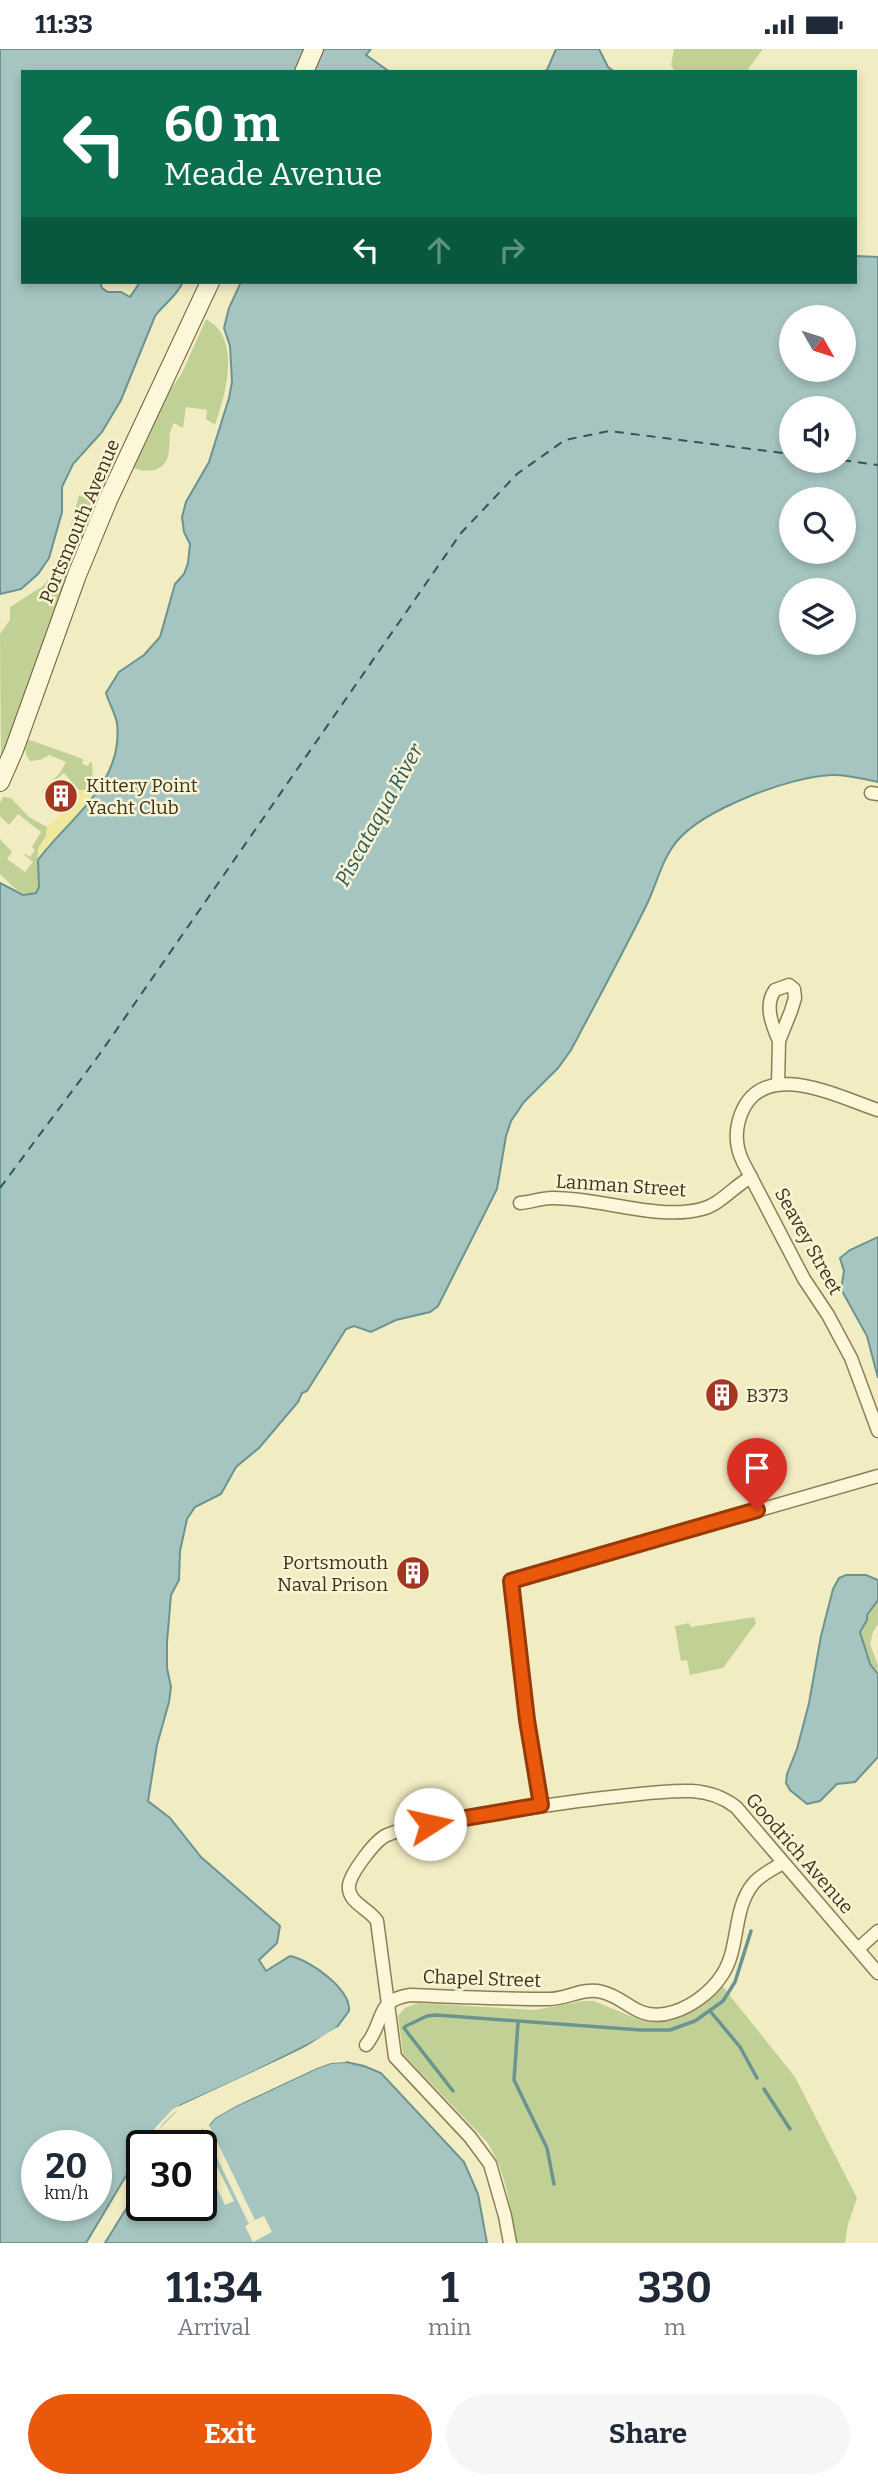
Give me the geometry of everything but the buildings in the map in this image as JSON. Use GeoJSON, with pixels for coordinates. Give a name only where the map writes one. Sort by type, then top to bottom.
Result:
{"type":"FeatureCollection","features":[{"type":"Feature","properties":{"kind":"main road"},"geometry":{"type":"LineString","coordinates":[[305,70],[314,49]]}},
{"type":"Feature","properties":{"kind":"main road","name":"Portsmouth Avenue"},"geometry":{"type":"LineString","coordinates":[[0,782],[15,750],[77,575],[103,513],[209,284]]}},
{"type":"Feature","properties":{"kind":"street"},"geometry":{"type":"LineString","coordinates":[[779,1041],[778,1084],[797,1084],[878,1110]]}},
{"type":"Feature","properties":{"kind":"street","name":"Seavey Street"},"geometry":{"type":"LineString","coordinates":[[778,1084],[763,1089],[745,1105],[738,1124],[737,1145],[804,1279],[852,1358],[878,1431]]}},
{"type":"Feature","properties":{"kind":"street","name":"Lanman Street"},"geometry":{"type":"LineString","coordinates":[[520,1203],[550,1198],[624,1208],[691,1211],[713,1205],[751,1177]]}},
{"type":"Feature","properties":{"kind":"street"},"geometry":{"type":"LineString","coordinates":[[541,1805],[527,1720],[511,1581],[878,1476]]}},
{"type":"Feature","properties":{"kind":"street","name":"Goodrich Avenue"},"geometry":{"type":"LineString","coordinates":[[387,2003],[377,1921],[353,1899],[349,1886],[358,1867],[385,1836],[430,1824],[541,1805],[648,1793],[705,1792],[726,1799],[736,1807],[878,1973]]}},
{"type":"Feature","properties":{"kind":"street","name":"Chapel Street"},"geometry":{"type":"LineString","coordinates":[[387,2003],[397,1997],[410,1995],[552,1999],[580,1991],[595,1991],[613,1996],[639,2013],[665,2014],[682,2009],[701,1997],[722,1975],[750,1888],[754,1882],[783,1863]]}},
{"type":"Feature","properties":{"kind":"street"},"geometry":{"type":"LineString","coordinates":[[858,1949],[878,1931]]}},
{"type":"Feature","properties":{"kind":"street"},"geometry":{"type":"LineString","coordinates":[[366,2045],[372,2039],[387,2003]]}},
{"type":"Feature","properties":{"kind":"street"},"geometry":{"type":"LineString","coordinates":[[387,2003],[395,2057],[463,2129],[490,2164],[503,2205],[510,2243]]}},
{"type":"Feature","properties":{"kind":"green space"},"geometry":{"type":"Polygon","coordinates":[[[674,49],[763,49],[747,70],[674,70],[671,65],[674,49]]]}},
{"type":"Feature","properties":{"kind":"green space"},"geometry":{"type":"Polygon","coordinates":[[[206,319],[217,328],[228,353],[226,383],[215,425],[206,419],[207,410],[186,407],[183,428],[174,423],[172,427],[170,446],[164,463],[150,471],[131,467],[182,373],[206,319]]]}},
{"type":"Feature","properties":{"kind":"green space"},"geometry":{"type":"Polygon","coordinates":[[[79,495],[96,504],[1,758],[0,634],[10,620],[10,607],[43,586],[62,559],[79,495]]]}},
{"type":"Feature","properties":{"kind":"green space"},"geometry":{"type":"Polygon","coordinates":[[[27,741],[83,759],[82,764],[88,766],[92,763],[93,782],[90,792],[79,790],[64,773],[40,793],[60,773],[66,762],[49,755],[30,761],[25,749],[27,741]]]}},
{"type":"Feature","properties":{"kind":"green space"},"geometry":{"type":"Polygon","coordinates":[[[3,797],[11,798],[29,817],[47,827],[46,836],[38,849],[39,887],[36,893],[21,892],[0,874],[0,839],[12,852],[7,859],[25,872],[33,862],[24,855],[30,857],[35,850],[32,847],[41,832],[18,814],[9,825],[0,816],[3,797]]]}},
{"type":"Feature","properties":{"kind":"green space"},"geometry":{"type":"Polygon","coordinates":[[[878,1600],[878,1624],[870,1644],[878,1665],[877,1674],[870,1664],[860,1632],[867,1620],[866,1615],[878,1600]]]}},
{"type":"Feature","properties":{"kind":"green space"},"geometry":{"type":"Polygon","coordinates":[[[754,1617],[756,1623],[723,1668],[690,1675],[687,1660],[681,1661],[675,1626],[689,1623],[691,1627],[754,1617]]]}},
{"type":"Feature","properties":{"kind":"green space"},"geometry":{"type":"Polygon","coordinates":[[[723,1987],[795,2077],[857,2198],[845,2243],[516,2243],[507,2191],[494,2154],[487,2142],[403,2054],[398,2016],[405,2008],[418,2003],[535,2010],[594,2001],[640,2020],[655,2022],[688,2013],[723,1987]]]}},
{"type":"Feature","properties":{"kind":"sand"},"geometry":{"type":"Polygon","coordinates":[[[79,790],[87,790],[96,795],[38,860],[38,849],[46,836],[47,827],[78,800],[79,790]]]}},
{"type":"Feature","properties":{"kind":"water"},"geometry":{"type":"Polygon","coordinates":[[[0,49],[371,49],[366,55],[387,70],[21,70],[21,284],[101,284],[108,292],[121,292],[130,297],[139,284],[182,284],[155,316],[121,400],[102,432],[73,464],[62,487],[62,512],[49,558],[38,574],[21,589],[0,594],[0,49]]]}},
{"type":"Feature","properties":{"kind":"water"},"geometry":{"type":"Polygon","coordinates":[[[556,49],[599,49],[612,70],[547,70],[556,49]]]}},
{"type":"Feature","properties":{"kind":"water","name":"Piscataqua River"},"geometry":{"type":"Polygon","coordinates":[[[857,256],[878,257],[878,782],[837,775],[813,777],[771,788],[707,817],[677,841],[667,855],[647,904],[571,1050],[558,1068],[524,1102],[511,1121],[497,1189],[438,1306],[430,1312],[396,1320],[371,1332],[354,1326],[346,1329],[298,1402],[259,1448],[236,1467],[221,1494],[195,1507],[187,1519],[180,1551],[179,1580],[171,1595],[167,1642],[167,1668],[171,1687],[169,1702],[157,1745],[148,1801],[170,1818],[201,1857],[280,1926],[277,1943],[259,1960],[266,1971],[290,1956],[308,1963],[336,1985],[348,2002],[349,2011],[327,2035],[181,2105],[157,2130],[126,2130],[126,2176],[112,2199],[112,2130],[21,2130],[21,2221],[99,2221],[86,2243],[0,2243],[0,883],[23,895],[36,893],[39,887],[38,860],[92,799],[112,764],[117,745],[117,723],[106,693],[119,672],[144,655],[160,637],[175,584],[184,574],[188,563],[190,544],[184,532],[182,517],[186,502],[209,462],[232,382],[230,346],[224,328],[229,308],[240,284],[857,284],[857,256]]]}},
{"type":"Feature","properties":{"kind":"water"},"geometry":{"type":"Polygon","coordinates":[[[878,1237],[878,1378],[867,1336],[841,1289],[844,1271],[840,1258],[850,1250],[878,1237]]]}},
{"type":"Feature","properties":{"kind":"water"},"geometry":{"type":"Polygon","coordinates":[[[846,1575],[866,1575],[878,1580],[878,1600],[867,1615],[860,1632],[870,1664],[878,1674],[878,1757],[855,1782],[837,1784],[820,1801],[807,1804],[790,1790],[786,1783],[787,1774],[797,1749],[809,1703],[833,1589],[839,1578],[846,1575]]]}},
{"type":"Feature","properties":{"kind":"water"},"geometry":{"type":"Polygon","coordinates":[[[346,2062],[381,2073],[464,2162],[478,2194],[487,2243],[105,2243],[126,2209],[126,2221],[217,2221],[217,2130],[200,2130],[236,2106],[331,2063],[346,2062]]]}},
{"type":"Feature","properties":{"kind":"pier"},"geometry":{"type":"Polygon","coordinates":[[[337,2027],[335,2034],[304,2052],[175,2112],[159,2130],[154,2130],[173,2109],[302,2049],[337,2027]]]}},
{"type":"Feature","properties":{"kind":"pier"},"geometry":{"type":"Polygon","coordinates":[[[345,2058],[346,2062],[317,2068],[236,2106],[215,2118],[209,2125],[211,2130],[194,2130],[235,2103],[316,2064],[345,2058]]]}},
{"type":"Feature","properties":{"kind":"pier"},"geometry":{"type":"Polygon","coordinates":[[[217,2142],[255,2220],[264,2216],[272,2232],[253,2242],[245,2226],[249,2224],[217,2158],[217,2142]]]}},
{"type":"Feature","properties":{"kind":"pier"},"geometry":{"type":"Polygon","coordinates":[[[217,2166],[234,2201],[225,2205],[217,2188],[217,2166]]]}},
{"type":"Feature","properties":{"kind":"waterway"},"geometry":{"type":"LineString","coordinates":[[453,2091],[404,2028],[406,2026],[427,2016],[436,2015],[670,2030],[695,2021],[723,2001],[735,1982],[751,1931]]}},
{"type":"Feature","properties":{"kind":"waterway"},"geometry":{"type":"LineString","coordinates":[[710,2011],[740,2047],[757,2078]]}},
{"type":"Feature","properties":{"kind":"waterway"},"geometry":{"type":"LineString","coordinates":[[518,2023],[514,2080],[547,2148],[554,2184]]}},
{"type":"Feature","properties":{"kind":"waterway"},"geometry":{"type":"LineString","coordinates":[[764,2089],[790,2129]]}},
{"type":"Feature","properties":{"kind":"ferry route"},"geometry":{"type":"LineString","coordinates":[[0,1188],[99,1055],[461,533],[517,474],[565,440],[609,431],[779,452]]}},
{"type":"Feature","properties":{"kind":"ferry route"},"geometry":{"type":"LineString","coordinates":[[856,462],[878,465]]}},
{"type":"Feature","properties":{"kind":"place","name":"Kittery Point Yacht Club"},"geometry":{"type":"Point","coordinates":[61,796]}},
{"type":"Feature","properties":{"kind":"place","name":"B373"},"geometry":{"type":"Point","coordinates":[722,1395]}},
{"type":"Feature","properties":{"kind":"place","name":"Portsmouth Naval Prison"},"geometry":{"type":"Point","coordinates":[413,1573]}},
{"type":"Feature","properties":{"kind":"route"},"geometry":{"type":"LineString","coordinates":[[430,1824],[541,1805],[527,1720],[511,1581],[757,1510]]}}]}
